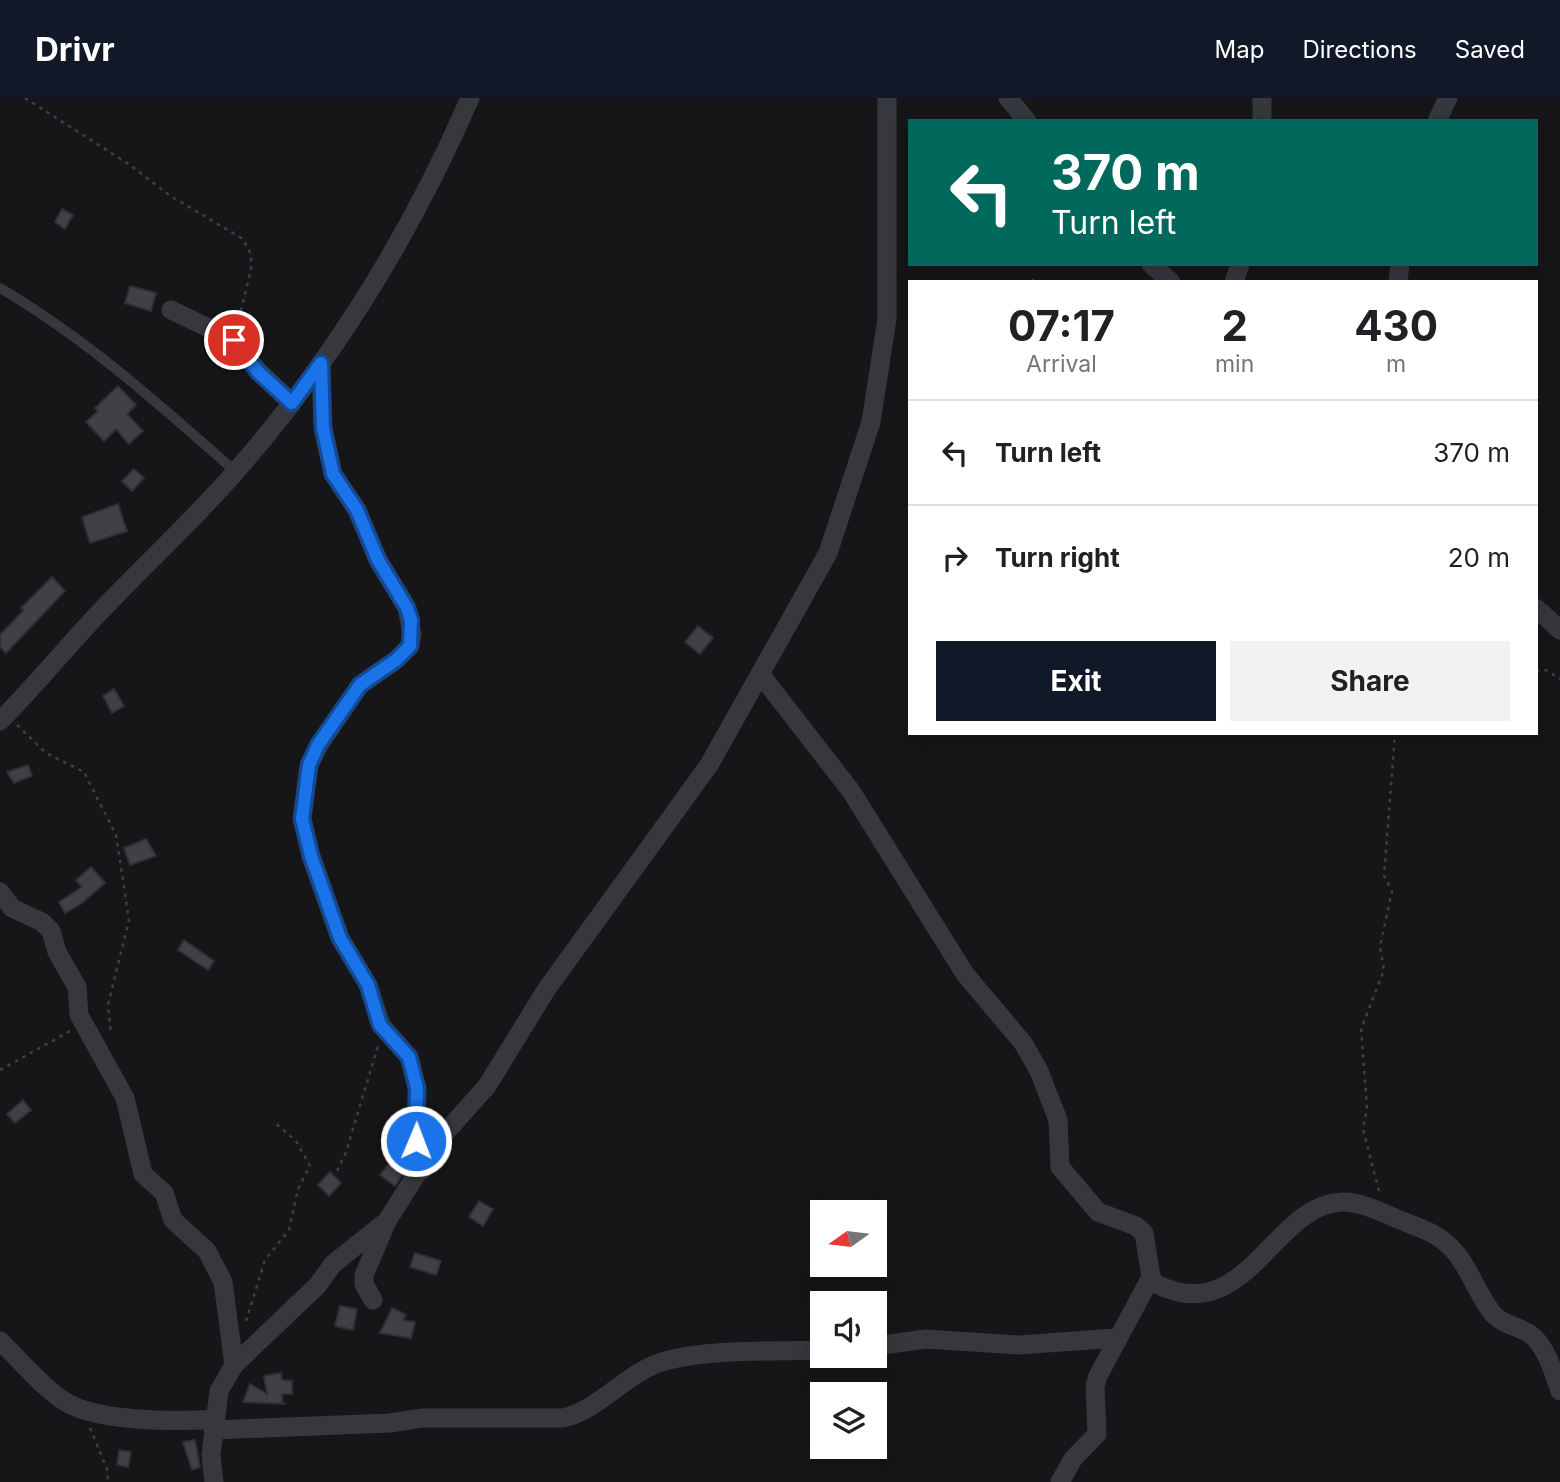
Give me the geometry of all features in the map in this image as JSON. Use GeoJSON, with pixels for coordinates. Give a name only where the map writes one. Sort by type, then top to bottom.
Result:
{"type":"FeatureCollection","features":[{"type":"Feature","properties":{"kind":"street"},"geometry":{"type":"LineString","coordinates":[[3,717],[236,472],[292,403],[397,249],[442,162],[470,98]]}},
{"type":"Feature","properties":{"kind":"street"},"geometry":{"type":"LineString","coordinates":[[373,1300],[364,1284],[364,1275],[387,1221],[437,1142],[486,1086],[546,990],[658,834],[695,788],[761,675],[836,537],[871,422],[887,319],[887,98]]}},
{"type":"Feature","properties":{"kind":"street"},"geometry":{"type":"LineString","coordinates":[[1008,98],[1025,119]]}},
{"type":"Feature","properties":{"kind":"street"},"geometry":{"type":"LineString","coordinates":[[1262,98],[1262,119]]}},
{"type":"Feature","properties":{"kind":"street"},"geometry":{"type":"LineString","coordinates":[[1438,119],[1448,98]]}},
{"type":"Feature","properties":{"kind":"street"},"geometry":{"type":"LineString","coordinates":[[1153,266],[1169,280]]}},
{"type":"Feature","properties":{"kind":"street"},"geometry":{"type":"LineString","coordinates":[[171,310],[234,340],[258,372],[292,403]]}},
{"type":"Feature","properties":{"kind":"street"},"geometry":{"type":"LineString","coordinates":[[321,363],[323,428],[333,474],[357,510],[378,560],[411,620],[410,646],[396,660],[360,685],[318,745],[309,765],[302,819],[311,856],[340,938],[368,985],[380,1025],[409,1057],[417,1088],[416,1141],[421,1171]]}},
{"type":"Feature","properties":{"kind":"street"},"geometry":{"type":"LineString","coordinates":[[1538,610],[1560,630]]}},
{"type":"Feature","properties":{"kind":"street"},"geometry":{"type":"LineString","coordinates":[[761,675],[851,791],[965,974],[1023,1042],[1039,1071],[1055,1112],[1060,1130],[1060,1167],[1098,1212],[1136,1226],[1144,1233],[1151,1277],[1160,1286],[1200,1294],[1211,1292],[1254,1264],[1302,1217],[1315,1209],[1344,1202],[1381,1212],[1439,1237],[1451,1247],[1493,1314],[1537,1341],[1560,1391]]}},
{"type":"Feature","properties":{"kind":"street"},"geometry":{"type":"LineString","coordinates":[[0,892],[18,912],[42,922],[51,931],[57,952],[77,987],[78,1009],[83,1022],[125,1098],[142,1171],[164,1192],[173,1220],[207,1251],[223,1282],[234,1366]]}},
{"type":"Feature","properties":{"kind":"street"},"geometry":{"type":"LineString","coordinates":[[214,1482],[214,1425],[219,1391],[234,1366],[318,1285],[333,1264],[363,1237],[387,1221]]}},
{"type":"Feature","properties":{"kind":"street"},"geometry":{"type":"LineString","coordinates":[[1060,1482],[1073,1460],[1097,1434],[1095,1386],[1116,1338],[1151,1277]]}},
{"type":"Feature","properties":{"kind":"street"},"geometry":{"type":"LineString","coordinates":[[887,1344],[926,1339],[1019,1345],[1116,1338]]}},
{"type":"Feature","properties":{"kind":"street"},"geometry":{"type":"LineString","coordinates":[[0,1341],[62,1400],[81,1409],[159,1422],[214,1425],[390,1423],[422,1418],[563,1418],[578,1413],[629,1378],[664,1361],[741,1352],[810,1350]]}},
{"type":"Feature","properties":{"kind":"lane"},"geometry":{"type":"LineString","coordinates":[[0,288],[42,313],[100,356],[236,472]]}},
{"type":"Feature","properties":{"kind":"path"},"geometry":{"type":"LineString","coordinates":[[25,98],[130,165],[169,195],[243,239],[251,254],[251,268],[234,340]]}},
{"type":"Feature","properties":{"kind":"path"},"geometry":{"type":"LineString","coordinates":[[1538,671],[1546,670],[1560,679]]}},
{"type":"Feature","properties":{"kind":"path"},"geometry":{"type":"LineString","coordinates":[[3,717],[42,750],[85,772],[116,835],[129,920],[108,1005],[111,1035]]}},
{"type":"Feature","properties":{"kind":"path"},"geometry":{"type":"LineString","coordinates":[[1381,1212],[1376,1175],[1363,1129],[1367,1108],[1361,1029],[1384,970],[1380,952],[1392,891],[1384,876],[1395,735]]}},
{"type":"Feature","properties":{"kind":"path"},"geometry":{"type":"LineString","coordinates":[[0,1070],[83,1022]]}},
{"type":"Feature","properties":{"kind":"path"},"geometry":{"type":"LineString","coordinates":[[337,1171],[346,1152],[374,1059],[380,1025]]}},
{"type":"Feature","properties":{"kind":"path"},"geometry":{"type":"LineString","coordinates":[[245,1326],[265,1260],[289,1230],[298,1189],[310,1166],[296,1140],[274,1122]]}},
{"type":"Feature","properties":{"kind":"path"},"geometry":{"type":"LineString","coordinates":[[81,1409],[107,1469],[108,1482]]}},
{"type":"Feature","properties":{"kind":"building"},"geometry":{"type":"Polygon","coordinates":[[[62,209],[73,215],[65,229],[55,222],[62,209]]]}},
{"type":"Feature","properties":{"kind":"building"},"geometry":{"type":"Polygon","coordinates":[[[130,286],[156,293],[151,311],[125,303],[130,286]]]}},
{"type":"Feature","properties":{"kind":"building"},"geometry":{"type":"Polygon","coordinates":[[[118,386],[136,405],[127,414],[143,431],[129,444],[116,429],[104,441],[86,422],[98,411],[95,408],[118,386]]]}},
{"type":"Feature","properties":{"kind":"building"},"geometry":{"type":"Polygon","coordinates":[[[134,469],[144,478],[132,491],[122,481],[134,469]]]}},
{"type":"Feature","properties":{"kind":"building"},"geometry":{"type":"Polygon","coordinates":[[[118,504],[127,531],[90,543],[82,517],[118,504]]]}},
{"type":"Feature","properties":{"kind":"building"},"geometry":{"type":"Polygon","coordinates":[[[52,577],[65,591],[6,653],[0,647],[0,635],[24,610],[21,608],[52,577]]]}},
{"type":"Feature","properties":{"kind":"building"},"geometry":{"type":"Polygon","coordinates":[[[698,626],[713,638],[700,654],[685,642],[698,626]]]}},
{"type":"Feature","properties":{"kind":"building"},"geometry":{"type":"Polygon","coordinates":[[[114,689],[124,706],[112,713],[103,696],[114,689]]]}},
{"type":"Feature","properties":{"kind":"building"},"geometry":{"type":"Polygon","coordinates":[[[28,765],[32,776],[14,783],[7,772],[28,765]]]}},
{"type":"Feature","properties":{"kind":"building"},"geometry":{"type":"Polygon","coordinates":[[[146,839],[156,856],[130,865],[124,848],[146,839]]]}},
{"type":"Feature","properties":{"kind":"building"},"geometry":{"type":"Polygon","coordinates":[[[91,867],[105,883],[82,903],[65,913],[59,902],[82,887],[76,880],[91,867]]]}},
{"type":"Feature","properties":{"kind":"building"},"geometry":{"type":"Polygon","coordinates":[[[184,940],[214,961],[208,970],[178,950],[184,940]]]}},
{"type":"Feature","properties":{"kind":"building"},"geometry":{"type":"Polygon","coordinates":[[[23,1100],[31,1110],[15,1123],[7,1114],[23,1100]]]}},
{"type":"Feature","properties":{"kind":"building"},"geometry":{"type":"Polygon","coordinates":[[[392,1160],[405,1170],[395,1186],[380,1175],[392,1160]]]}},
{"type":"Feature","properties":{"kind":"building"},"geometry":{"type":"Polygon","coordinates":[[[330,1172],[341,1183],[329,1196],[318,1185],[330,1172]]]}},
{"type":"Feature","properties":{"kind":"building"},"geometry":{"type":"Polygon","coordinates":[[[479,1201],[493,1209],[483,1226],[469,1217],[479,1201]]]}},
{"type":"Feature","properties":{"kind":"building"},"geometry":{"type":"Polygon","coordinates":[[[415,1253],[441,1261],[436,1275],[410,1267],[415,1253]]]}},
{"type":"Feature","properties":{"kind":"building"},"geometry":{"type":"Polygon","coordinates":[[[340,1306],[357,1309],[353,1330],[335,1326],[340,1306]]]}},
{"type":"Feature","properties":{"kind":"building"},"geometry":{"type":"Polygon","coordinates":[[[392,1308],[406,1315],[403,1320],[415,1322],[411,1338],[380,1333],[392,1308]]]}},
{"type":"Feature","properties":{"kind":"building"},"geometry":{"type":"Polygon","coordinates":[[[281,1373],[282,1380],[292,1381],[292,1394],[282,1394],[282,1402],[286,1404],[243,1402],[250,1384],[267,1394],[264,1376],[281,1373]]]}},
{"type":"Feature","properties":{"kind":"building"},"geometry":{"type":"Polygon","coordinates":[[[195,1440],[200,1467],[192,1470],[183,1442],[195,1440]]]}},
{"type":"Feature","properties":{"kind":"building"},"geometry":{"type":"Polygon","coordinates":[[[119,1450],[131,1452],[128,1467],[117,1465],[119,1450]]]}},
{"type":"Feature","properties":{"kind":"route"},"geometry":{"type":"LineString","coordinates":[[234,340],[258,372],[292,403],[321,363],[323,428],[333,474],[357,510],[378,560],[403,600],[411,620],[410,646],[396,660],[360,685],[318,745],[309,765],[302,819],[304,835],[340,938],[364,976],[380,1025],[409,1057],[417,1088],[416,1141]]}}]}
